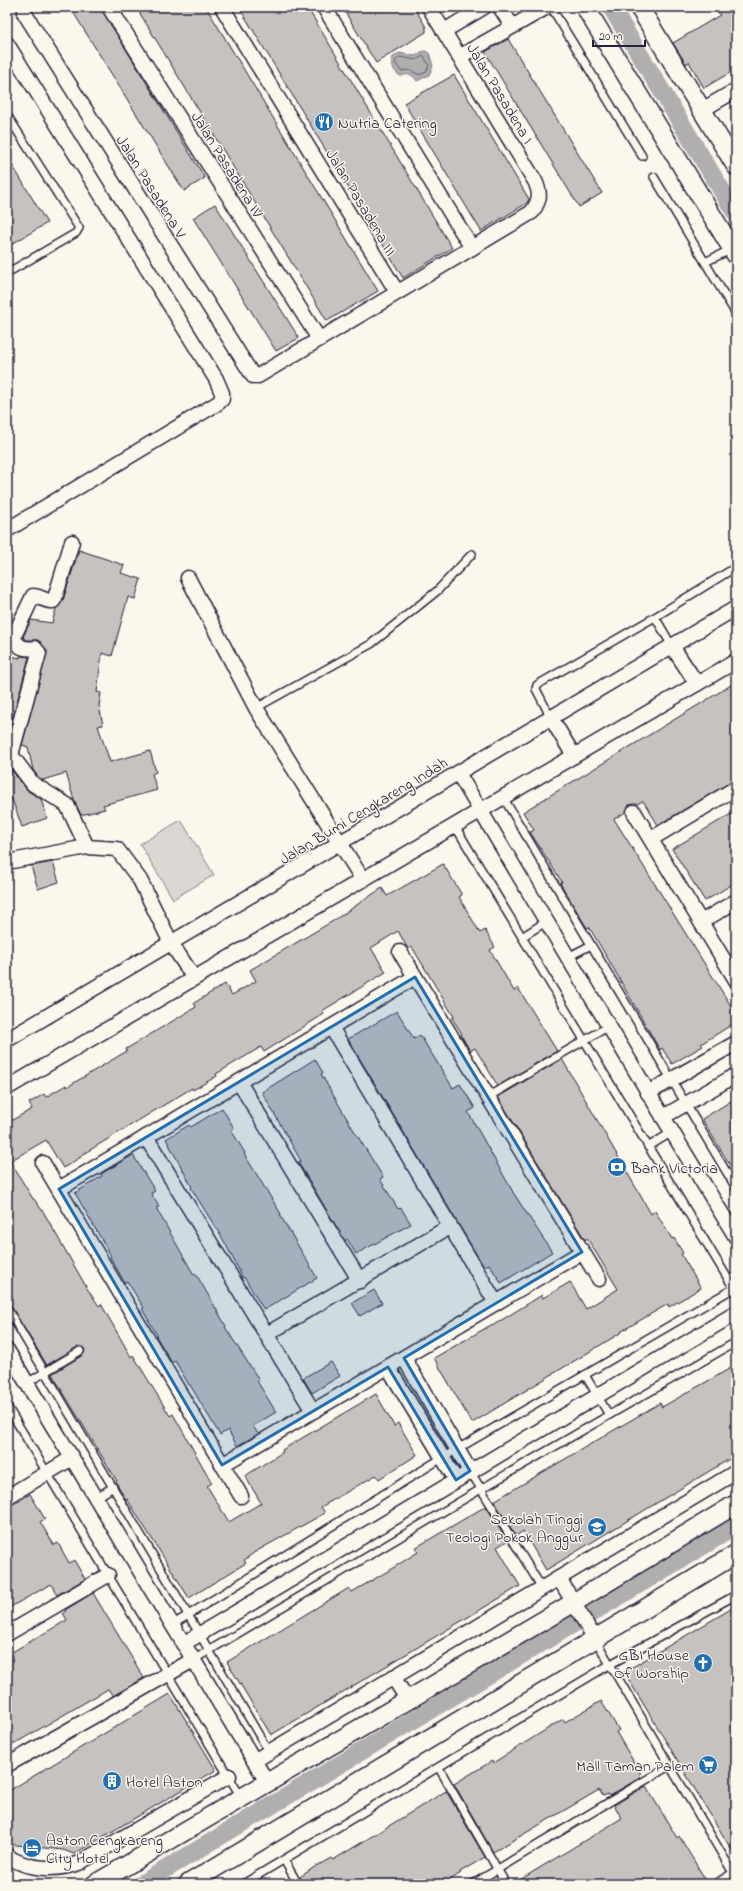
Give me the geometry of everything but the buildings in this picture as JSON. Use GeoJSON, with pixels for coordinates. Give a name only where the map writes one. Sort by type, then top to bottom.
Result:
{"type":"FeatureCollection","features":[{"type":"Feature","properties":{"kind":"street","name":"Jalan Pasadena V"},"geometry":{"type":"LineString","coordinates":[[25,7],[25,14],[248,371],[253,376],[258,376],[319,340]]}},
{"type":"Feature","properties":{"kind":"street","name":"Jalan Pasadena IV"},"geometry":{"type":"LineString","coordinates":[[109,7],[319,340]]}},
{"type":"Feature","properties":{"kind":"street","name":"Jalan Pasadena III"},"geometry":{"type":"LineString","coordinates":[[222,7],[397,292]]}},
{"type":"Feature","properties":{"kind":"street"},"geometry":{"type":"LineString","coordinates":[[319,340],[472,248],[324,7]]}},
{"type":"Feature","properties":{"kind":"street","name":"Jalan Pasadena I"},"geometry":{"type":"LineString","coordinates":[[429,7],[536,181],[540,191],[539,199],[532,212],[472,248]]}},
{"type":"Feature","properties":{"kind":"street"},"geometry":{"type":"LineString","coordinates":[[444,31],[484,7]]}},
{"type":"Feature","properties":{"kind":"street"},"geometry":{"type":"LineString","coordinates":[[500,7],[512,26]]}},
{"type":"Feature","properties":{"kind":"street"},"geometry":{"type":"LineString","coordinates":[[459,57],[547,7]]}},
{"type":"Feature","properties":{"kind":"street"},"geometry":{"type":"LineString","coordinates":[[585,7],[734,252]]}},
{"type":"Feature","properties":{"kind":"street"},"geometry":{"type":"LineString","coordinates":[[639,7],[736,166]]}},
{"type":"Feature","properties":{"kind":"street"},"geometry":{"type":"LineString","coordinates":[[7,44],[216,379],[222,393],[222,399],[218,403],[7,530]]}},
{"type":"Feature","properties":{"kind":"street"},"geometry":{"type":"LineString","coordinates":[[702,110],[736,90]]}},
{"type":"Feature","properties":{"kind":"street"},"geometry":{"type":"LineString","coordinates":[[72,542],[55,598],[53,601],[49,602],[36,596],[32,596],[14,636],[14,640],[22,648],[27,650],[35,648],[39,653],[9,754],[33,784],[67,805],[87,847]]}},
{"type":"Feature","properties":{"kind":"street"},"geometry":{"type":"LineString","coordinates":[[188,578],[256,708],[341,842],[363,880]]}},
{"type":"Feature","properties":{"kind":"street","name":"Jalan Bumi Cengkareng Indah"},"geometry":{"type":"LineString","coordinates":[[7,1040],[736,608]]}},
{"type":"Feature","properties":{"kind":"street"},"geometry":{"type":"LineString","coordinates":[[672,646],[697,684]]}},
{"type":"Feature","properties":{"kind":"street"},"geometry":{"type":"LineString","coordinates":[[7,1088],[736,661]]}},
{"type":"Feature","properties":{"kind":"street"},"geometry":{"type":"LineString","coordinates":[[552,718],[574,756]]}},
{"type":"Feature","properties":{"kind":"street"},"geometry":{"type":"LineString","coordinates":[[458,773],[648,1093],[736,1237]]}},
{"type":"Feature","properties":{"kind":"street"},"geometry":{"type":"LineString","coordinates":[[650,839],[736,788]]}},
{"type":"Feature","properties":{"kind":"street"},"geometry":{"type":"LineString","coordinates":[[634,812],[736,980]]}},
{"type":"Feature","properties":{"kind":"street"},"geometry":{"type":"LineString","coordinates":[[7,862],[87,847],[117,850],[140,880],[171,943],[194,978]]}},
{"type":"Feature","properties":{"kind":"street"},"geometry":{"type":"LineString","coordinates":[[701,922],[736,901]]}},
{"type":"Feature","properties":{"kind":"street"},"geometry":{"type":"LineString","coordinates":[[400,952],[599,1279]]}},
{"type":"Feature","properties":{"kind":"street"},"geometry":{"type":"LineString","coordinates":[[59,1189],[416,977]]}},
{"type":"Feature","properties":{"kind":"street"},"geometry":{"type":"LineString","coordinates":[[331,1027],[449,1227],[496,1303]]}},
{"type":"Feature","properties":{"kind":"street"},"geometry":{"type":"LineString","coordinates":[[648,1093],[736,1043]]}},
{"type":"Feature","properties":{"kind":"street"},"geometry":{"type":"LineString","coordinates":[[663,1117],[736,1075]]}},
{"type":"Feature","properties":{"kind":"street"},"geometry":{"type":"LineString","coordinates":[[239,1082],[360,1281]]}},
{"type":"Feature","properties":{"kind":"street"},"geometry":{"type":"LineString","coordinates":[[146,1137],[313,1411]]}},
{"type":"Feature","properties":{"kind":"street"},"geometry":{"type":"LineString","coordinates":[[43,1163],[241,1496]]}},
{"type":"Feature","properties":{"kind":"street"},"geometry":{"type":"LineString","coordinates":[[267,1334],[360,1281],[449,1227]]}},
{"type":"Feature","properties":{"kind":"street"},"geometry":{"type":"LineString","coordinates":[[222,1465],[582,1252]]}},
{"type":"Feature","properties":{"kind":"street"},"geometry":{"type":"LineString","coordinates":[[183,1644],[736,1313]]}},
{"type":"Feature","properties":{"kind":"street"},"geometry":{"type":"LineString","coordinates":[[7,1350],[267,1782]]}},
{"type":"Feature","properties":{"kind":"street"},"geometry":{"type":"LineString","coordinates":[[404,1358],[470,1471]]}},
{"type":"Feature","properties":{"kind":"street"},"geometry":{"type":"LineString","coordinates":[[388,1367],[456,1480]]}},
{"type":"Feature","properties":{"kind":"street"},"geometry":{"type":"LineString","coordinates":[[7,1497],[72,1458]]}},
{"type":"Feature","properties":{"kind":"street"},"geometry":{"type":"LineString","coordinates":[[254,1761],[736,1472]]}},
{"type":"Feature","properties":{"kind":"street"},"geometry":{"type":"LineString","coordinates":[[94,1884],[408,1700],[576,1606],[736,1504]]}},
{"type":"Feature","properties":{"kind":"street"},"geometry":{"type":"LineString","coordinates":[[188,1884],[592,1633],[736,1554]]}},
{"type":"Feature","properties":{"kind":"street"},"geometry":{"type":"LineString","coordinates":[[7,1634],[108,1574]]}},
{"type":"Feature","properties":{"kind":"street"},"geometry":{"type":"LineString","coordinates":[[558,1578],[592,1633]]}},
{"type":"Feature","properties":{"kind":"street"},"geometry":{"type":"LineString","coordinates":[[7,1765],[193,1660]]}},
{"type":"Feature","properties":{"kind":"street"},"geometry":{"type":"LineString","coordinates":[[393,1677],[408,1700]]}},
{"type":"Feature","properties":{"kind":"street"},"geometry":{"type":"LineString","coordinates":[[7,1856],[34,1866],[66,1867],[78,1863],[229,1776]]}},
{"type":"Feature","properties":{"kind":"lane"},"geometry":{"type":"LineString","coordinates":[[551,7],[642,156]]}},
{"type":"Feature","properties":{"kind":"lane"},"geometry":{"type":"LineString","coordinates":[[7,115],[79,228],[76,233],[7,273]]}},
{"type":"Feature","properties":{"kind":"lane"},"geometry":{"type":"LineString","coordinates":[[654,177],[736,314]]}},
{"type":"Feature","properties":{"kind":"lane"},"geometry":{"type":"LineString","coordinates":[[705,262],[734,252]]}},
{"type":"Feature","properties":{"kind":"lane"},"geometry":{"type":"LineString","coordinates":[[256,708],[371,644],[437,592],[472,554]]}},
{"type":"Feature","properties":{"kind":"lane"},"geometry":{"type":"LineString","coordinates":[[552,718],[536,689],[537,685],[655,617],[736,567]]}},
{"type":"Feature","properties":{"kind":"lane"},"geometry":{"type":"LineString","coordinates":[[655,617],[672,646]]}},
{"type":"Feature","properties":{"kind":"lane"},"geometry":{"type":"LineString","coordinates":[[503,797],[736,1188]]}},
{"type":"Feature","properties":{"kind":"lane"},"geometry":{"type":"LineString","coordinates":[[172,1625],[457,1449],[735,1289],[455,826]]}},
{"type":"Feature","properties":{"kind":"lane"},"geometry":{"type":"LineString","coordinates":[[522,937],[547,921]]}},
{"type":"Feature","properties":{"kind":"lane"},"geometry":{"type":"LineString","coordinates":[[568,957],[591,945]]}},
{"type":"Feature","properties":{"kind":"lane"},"geometry":{"type":"LineString","coordinates":[[488,1096],[609,1026]]}},
{"type":"Feature","properties":{"kind":"lane"},"geometry":{"type":"LineString","coordinates":[[648,1146],[672,1132]]}},
{"type":"Feature","properties":{"kind":"lane"},"geometry":{"type":"LineString","coordinates":[[7,1308],[269,1752]]}},
{"type":"Feature","properties":{"kind":"lane"},"geometry":{"type":"LineString","coordinates":[[193,1660],[481,1489],[736,1342]]}},
{"type":"Feature","properties":{"kind":"lane"},"geometry":{"type":"LineString","coordinates":[[28,1383],[80,1351]]}},
{"type":"Feature","properties":{"kind":"lane"},"geometry":{"type":"LineString","coordinates":[[585,1375],[609,1415]]}},
{"type":"Feature","properties":{"kind":"lane"},"geometry":{"type":"LineString","coordinates":[[7,1406],[242,1798]]}},
{"type":"Feature","properties":{"kind":"lane"},"geometry":{"type":"LineString","coordinates":[[470,1471],[542,1588]]}},
{"type":"Feature","properties":{"kind":"lane"},"geometry":{"type":"LineString","coordinates":[[96,1498],[113,1487]]}},
{"type":"Feature","properties":{"kind":"lane"},"geometry":{"type":"LineString","coordinates":[[243,1884],[609,1665],[736,1594]]}},
{"type":"Feature","properties":{"kind":"lane"},"geometry":{"type":"LineString","coordinates":[[592,1633],[609,1665],[735,1875],[714,1884]]}},
{"type":"Feature","properties":{"kind":"lane"},"geometry":{"type":"LineString","coordinates":[[473,1884],[669,1766]]}},
{"type":"Feature","properties":{"kind":"lane"},"geometry":{"type":"LineString","coordinates":[[439,1768],[506,1884]]}},
{"type":"Feature","properties":{"kind":"lane"},"geometry":{"type":"LineString","coordinates":[[284,1860],[298,1884]]}},
{"type":"Feature","properties":{"kind":"highlighted area"},"geometry":{"type":"Polygon","coordinates":[[[415,977],[582,1252],[404,1358],[470,1471],[456,1480],[388,1367],[222,1465],[59,1189],[415,977]]]}},
{"type":"Feature","properties":{"kind":"shaded area"},"geometry":{"type":"Polygon","coordinates":[[[181,820],[214,875],[173,899],[140,844],[181,820]]]}},
{"type":"Feature","properties":{"kind":"water"},"geometry":{"type":"Polygon","coordinates":[[[425,51],[429,53],[433,66],[429,75],[417,81],[410,75],[400,76],[393,68],[392,58],[399,53],[416,56],[425,51]]]}},
{"type":"Feature","properties":{"kind":"waterway"},"geometry":{"type":"LineString","coordinates":[[611,7],[736,214]]}},
{"type":"Feature","properties":{"kind":"waterway"},"geometry":{"type":"LineString","coordinates":[[141,1884],[736,1526]]}},
{"type":"Feature","properties":{"kind":"place","name":"Nutria Catering"},"geometry":{"type":"Point","coordinates":[324,122]}},
{"type":"Feature","properties":{"kind":"place","name":"Bank Victoria"},"geometry":{"type":"Point","coordinates":[617,1167]}},
{"type":"Feature","properties":{"kind":"place","name":"Sekolah Tinggi Teologi Pokok Anggur"},"geometry":{"type":"Point","coordinates":[597,1527]}},
{"type":"Feature","properties":{"kind":"place","name":"GBI House Of Worship"},"geometry":{"type":"Point","coordinates":[703,1663]}},
{"type":"Feature","properties":{"kind":"place","name":"Mall Taman Palem"},"geometry":{"type":"Point","coordinates":[708,1765]}},
{"type":"Feature","properties":{"kind":"place","name":"Hotel Aston"},"geometry":{"type":"Point","coordinates":[112,1781]}},
{"type":"Feature","properties":{"kind":"place","name":"Aston Cengkareng City Hotel"},"geometry":{"type":"Point","coordinates":[32,1848]}}]}
